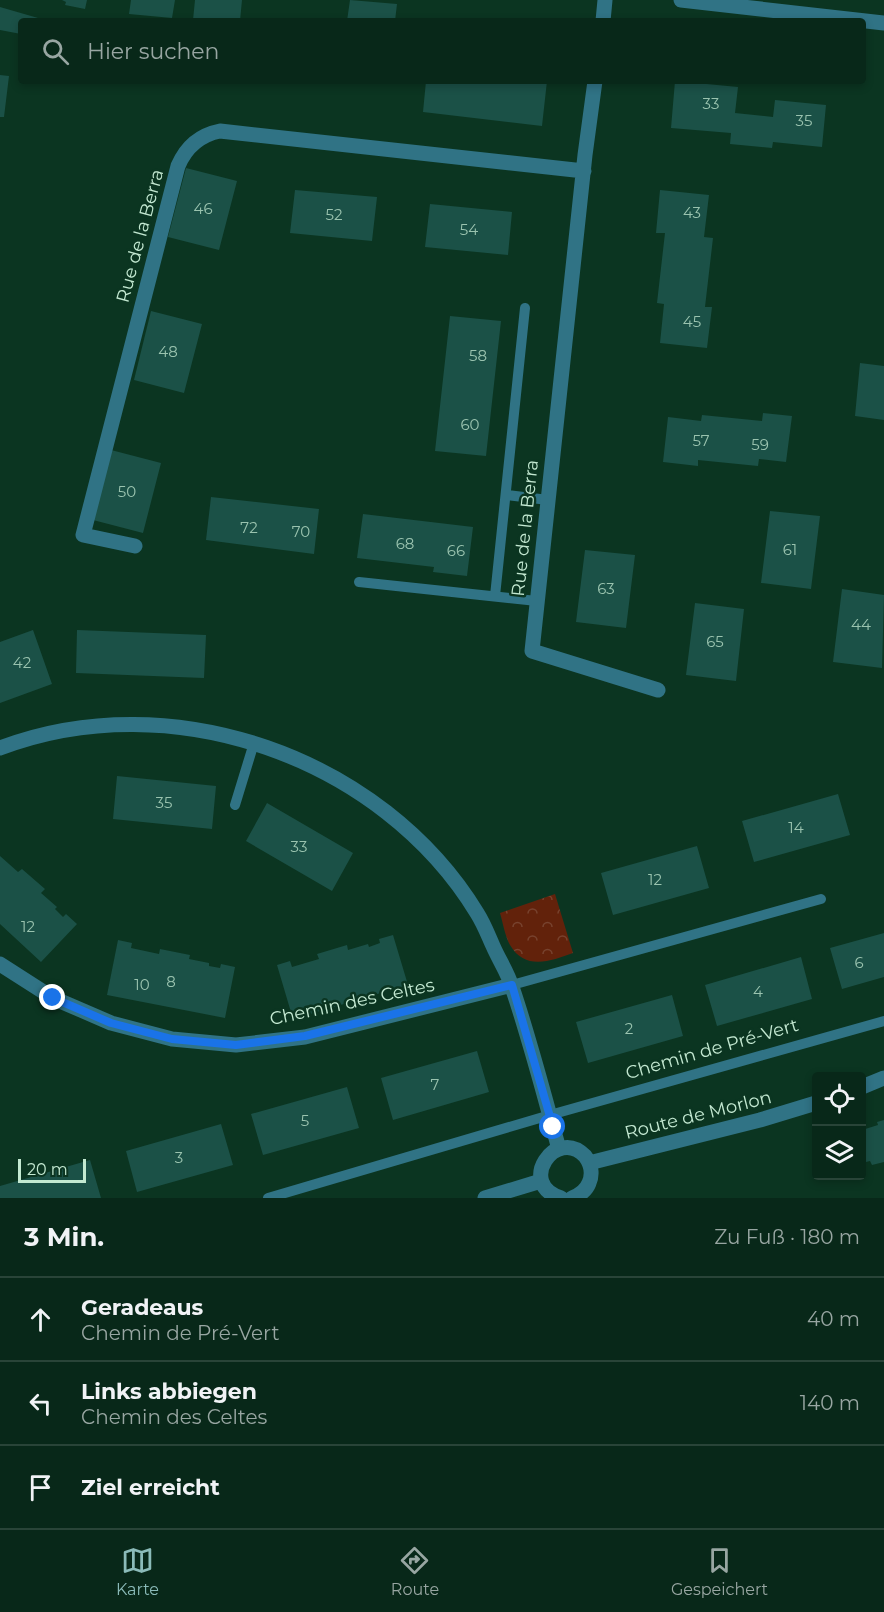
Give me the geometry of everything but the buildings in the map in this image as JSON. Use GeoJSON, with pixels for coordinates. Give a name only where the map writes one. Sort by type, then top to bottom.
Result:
{"type":"FeatureCollection","features":[{"type":"Feature","properties":{"kind":"street"},"geometry":{"type":"LineString","coordinates":[[603,18],[605,0]]}},
{"type":"Feature","properties":{"kind":"street"},"geometry":{"type":"LineString","coordinates":[[681,0],[840,18]]}},
{"type":"Feature","properties":{"kind":"street"},"geometry":{"type":"LineString","coordinates":[[866,21],[884,23]]}},
{"type":"Feature","properties":{"kind":"street","name":"Rue de la Berra"},"geometry":{"type":"LineString","coordinates":[[595,84],[532,651],[658,690]]}},
{"type":"Feature","properties":{"kind":"street","name":"Rue de la Berra"},"geometry":{"type":"LineString","coordinates":[[135,546],[83,535],[178,166],[182,156],[194,142],[208,134],[220,131],[584,171]]}},
{"type":"Feature","properties":{"kind":"street"},"geometry":{"type":"LineString","coordinates":[[0,748],[22,740],[69,729],[120,724],[213,732],[254,743],[317,767],[381,806],[417,838],[449,874],[478,914],[512,985],[559,1149]]}},
{"type":"Feature","properties":{"kind":"street","name":"Chemin des Celtes"},"geometry":{"type":"LineString","coordinates":[[0,964],[53,998],[111,1023],[172,1039],[236,1045],[305,1036],[512,985]]}},
{"type":"Feature","properties":{"kind":"street"},"geometry":{"type":"LineString","coordinates":[[866,1085],[884,1078]]}},
{"type":"Feature","properties":{"kind":"street","name":"Route de Morlon"},"geometry":{"type":"LineString","coordinates":[[589,1163],[760,1120],[812,1104]]}},
{"type":"Feature","properties":{"kind":"street"},"geometry":{"type":"LineString","coordinates":[[561,1198],[550,1193],[541,1180],[546,1157],[559,1149],[573,1149],[585,1157],[589,1163],[591,1171],[587,1188],[573,1198]]}},
{"type":"Feature","properties":{"kind":"street"},"geometry":{"type":"LineString","coordinates":[[484,1198],[541,1180]]}},
{"type":"Feature","properties":{"kind":"lane"},"geometry":{"type":"LineString","coordinates":[[495,596],[525,308]]}},
{"type":"Feature","properties":{"kind":"lane"},"geometry":{"type":"LineString","coordinates":[[507,495],[548,500]]}},
{"type":"Feature","properties":{"kind":"lane"},"geometry":{"type":"LineString","coordinates":[[359,582],[537,601]]}},
{"type":"Feature","properties":{"kind":"lane"},"geometry":{"type":"LineString","coordinates":[[235,805],[254,743]]}},
{"type":"Feature","properties":{"kind":"lane"},"geometry":{"type":"LineString","coordinates":[[512,985],[821,899]]}},
{"type":"Feature","properties":{"kind":"lane","name":"Chemin de Pré-Vert"},"geometry":{"type":"LineString","coordinates":[[268,1198],[550,1115],[884,1021]]}},
{"type":"Feature","properties":{"kind":"green space"},"geometry":{"type":"Polygon","coordinates":[[[555,894],[573,953],[539,962],[523,958],[510,945],[500,913],[555,894]]]}},
{"type":"Feature","properties":{"kind":"route"},"geometry":{"type":"LineString","coordinates":[[53,998],[111,1023],[172,1039],[236,1045],[305,1036],[512,985],[553,1127]]}}]}
